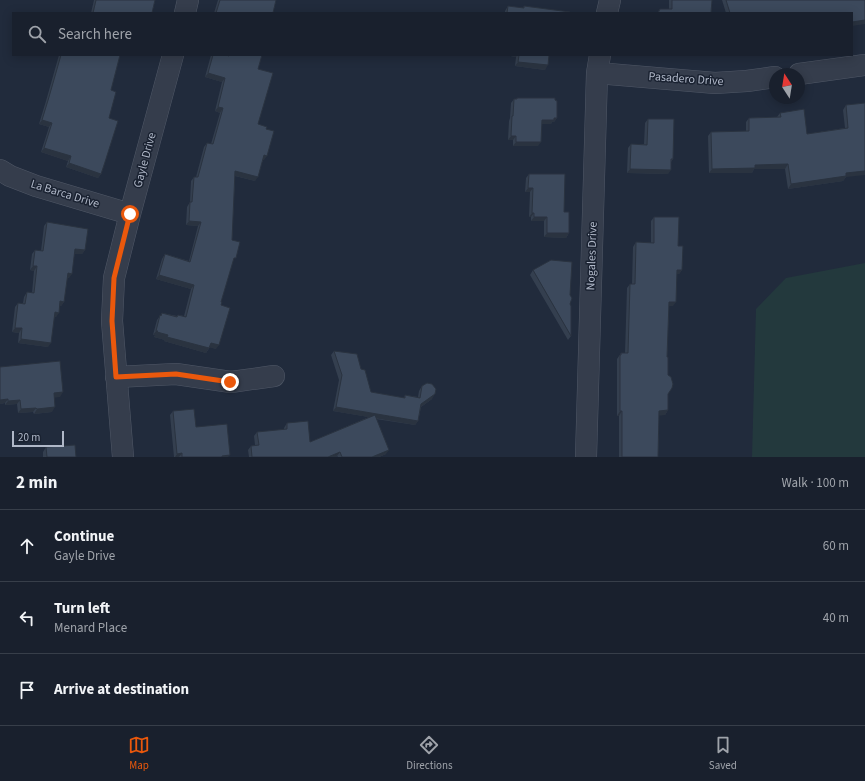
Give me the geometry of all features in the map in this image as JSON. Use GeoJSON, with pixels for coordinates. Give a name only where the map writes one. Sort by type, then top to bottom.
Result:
{"type":"FeatureCollection","features":[{"type":"Feature","properties":{"kind":"street"},"geometry":{"type":"LineString","coordinates":[[185,12],[188,0]]}},
{"type":"Feature","properties":{"kind":"street"},"geometry":{"type":"LineString","coordinates":[[607,12],[610,0]]}},
{"type":"Feature","properties":{"kind":"street","name":"Gayle Drive"},"geometry":{"type":"LineString","coordinates":[[123,457],[112,321],[114,278],[173,56]]}},
{"type":"Feature","properties":{"kind":"street","name":"Pasadero Drive"},"geometry":{"type":"LineString","coordinates":[[598,64],[715,83],[769,78]]}},
{"type":"Feature","properties":{"kind":"street","name":"Nogales Drive"},"geometry":{"type":"LineString","coordinates":[[586,457],[598,64]]}},
{"type":"Feature","properties":{"kind":"street"},"geometry":{"type":"LineString","coordinates":[[805,73],[865,65]]}},
{"type":"Feature","properties":{"kind":"street","name":"La Barca Drive"},"geometry":{"type":"LineString","coordinates":[[0,170],[10,176],[36,186],[130,214]]}},
{"type":"Feature","properties":{"kind":"street"},"geometry":{"type":"LineString","coordinates":[[116,377],[176,374],[230,382],[274,376]]}},
{"type":"Feature","properties":{"kind":"green space"},"geometry":{"type":"Polygon","coordinates":[[[865,263],[865,457],[752,457],[756,309],[786,278],[865,263]]]}},
{"type":"Feature","properties":{"kind":"building"},"geometry":{"type":"Polygon","coordinates":[[[96,0],[155,0],[152,12],[93,12],[96,0]]]}},
{"type":"Feature","properties":{"kind":"building"},"geometry":{"type":"Polygon","coordinates":[[[220,0],[276,0],[273,12],[216,12],[220,0]]]}},
{"type":"Feature","properties":{"kind":"building"},"geometry":{"type":"Polygon","coordinates":[[[672,0],[712,0],[711,12],[658,12],[660,9],[672,9],[672,0]]]}},
{"type":"Feature","properties":{"kind":"building"},"geometry":{"type":"Polygon","coordinates":[[[726,0],[865,0],[865,20],[853,22],[853,12],[730,12],[726,0]]]}},
{"type":"Feature","properties":{"kind":"building"},"geometry":{"type":"Polygon","coordinates":[[[508,6],[524,8],[524,6],[570,12],[507,12],[508,6]]]}},
{"type":"Feature","properties":{"kind":"building"},"geometry":{"type":"Polygon","coordinates":[[[61,56],[120,56],[111,90],[116,92],[109,118],[118,121],[101,174],[69,163],[71,156],[44,148],[52,123],[42,120],[61,56]]]}},
{"type":"Feature","properties":{"kind":"building"},"geometry":{"type":"Polygon","coordinates":[[[213,56],[262,56],[258,69],[273,73],[258,124],[267,127],[266,129],[274,131],[267,156],[264,155],[258,177],[235,171],[232,240],[240,242],[221,302],[221,305],[230,308],[219,345],[211,343],[209,348],[167,337],[168,335],[156,331],[160,315],[161,316],[162,313],[177,317],[178,315],[186,317],[194,285],[159,275],[165,254],[190,262],[201,222],[189,221],[194,177],[198,177],[207,143],[213,144],[223,108],[218,107],[225,78],[208,73],[213,56]]]}},
{"type":"Feature","properties":{"kind":"building"},"geometry":{"type":"Polygon","coordinates":[[[519,56],[549,56],[548,65],[518,62],[519,56]]]}},
{"type":"Feature","properties":{"kind":"building"},"geometry":{"type":"Polygon","coordinates":[[[555,98],[557,101],[557,118],[554,118],[554,120],[542,120],[541,142],[516,142],[516,136],[511,136],[514,99],[555,98]]]}},
{"type":"Feature","properties":{"kind":"building"},"geometry":{"type":"Polygon","coordinates":[[[865,103],[865,171],[846,173],[846,176],[791,184],[788,164],[755,165],[755,168],[712,169],[711,132],[749,131],[749,118],[781,117],[780,113],[804,109],[807,134],[848,128],[846,105],[865,103]]]}},
{"type":"Feature","properties":{"kind":"building"},"geometry":{"type":"Polygon","coordinates":[[[648,119],[674,119],[673,159],[671,159],[671,170],[630,169],[631,144],[647,145],[648,119]]]}},
{"type":"Feature","properties":{"kind":"building"},"geometry":{"type":"Polygon","coordinates":[[[529,174],[565,174],[564,212],[569,212],[569,233],[547,233],[547,217],[534,217],[534,213],[532,213],[533,188],[528,188],[529,174]]]}},
{"type":"Feature","properties":{"kind":"building"},"geometry":{"type":"Polygon","coordinates":[[[654,217],[679,217],[678,246],[683,246],[682,270],[677,270],[676,302],[669,302],[667,357],[668,375],[671,377],[673,384],[668,394],[668,410],[659,411],[658,457],[622,457],[620,355],[621,353],[628,353],[630,284],[635,284],[636,242],[654,243],[654,217]]]}},
{"type":"Feature","properties":{"kind":"building"},"geometry":{"type":"Polygon","coordinates":[[[47,222],[88,229],[85,250],[75,249],[72,274],[68,273],[64,302],[60,301],[59,313],[55,312],[51,343],[21,339],[22,328],[15,328],[18,303],[25,304],[27,292],[34,293],[37,266],[33,266],[35,250],[43,251],[47,222]]]}},
{"type":"Feature","properties":{"kind":"building"},"geometry":{"type":"Polygon","coordinates":[[[551,260],[572,262],[570,295],[572,298],[570,304],[571,336],[533,270],[551,260]]]}},
{"type":"Feature","properties":{"kind":"building"},"geometry":{"type":"Polygon","coordinates":[[[334,351],[357,354],[361,369],[365,370],[371,392],[405,398],[405,395],[420,398],[422,386],[427,383],[432,384],[436,389],[435,394],[421,404],[418,421],[336,407],[342,375],[334,351]]]}},
{"type":"Feature","properties":{"kind":"building"},"geometry":{"type":"Polygon","coordinates":[[[60,361],[63,392],[54,393],[55,407],[21,409],[20,400],[0,400],[0,367],[60,361]]]}},
{"type":"Feature","properties":{"kind":"building"},"geometry":{"type":"Polygon","coordinates":[[[194,409],[196,427],[227,424],[230,455],[222,457],[182,457],[182,453],[177,454],[173,411],[194,409]]]}},
{"type":"Feature","properties":{"kind":"building"},"geometry":{"type":"Polygon","coordinates":[[[375,415],[389,450],[372,457],[342,457],[340,452],[328,457],[252,457],[251,446],[259,445],[257,432],[287,429],[287,423],[308,421],[310,442],[375,415]]]}},
{"type":"Feature","properties":{"kind":"building"},"geometry":{"type":"Polygon","coordinates":[[[75,445],[76,457],[47,457],[46,447],[75,445]]]}},
{"type":"Feature","properties":{"kind":"route"},"geometry":{"type":"LineString","coordinates":[[130,214],[114,278],[112,321],[116,377],[176,374],[230,382]]}}]}
